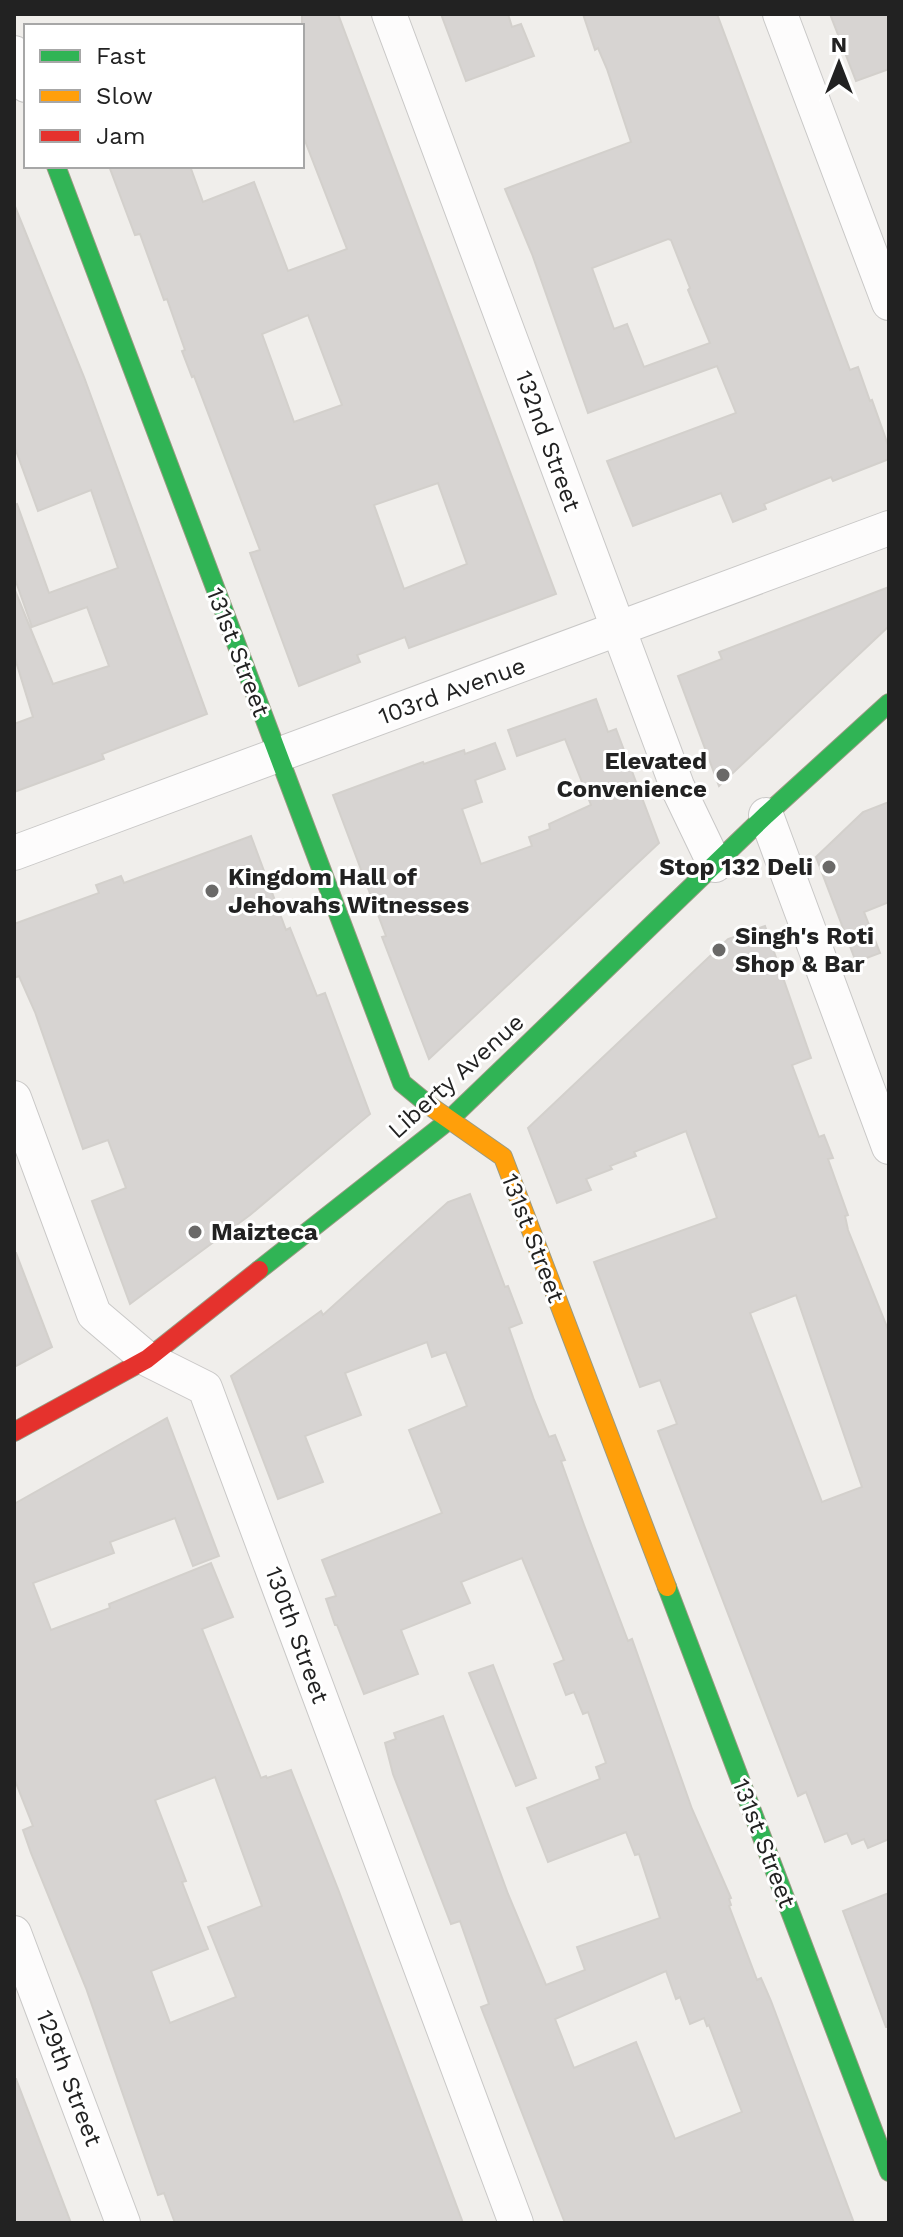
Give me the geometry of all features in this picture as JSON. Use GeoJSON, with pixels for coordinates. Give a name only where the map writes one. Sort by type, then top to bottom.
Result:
{"type":"FeatureCollection","features":[{"type":"Feature","properties":{"kind":"street","name":"132nd Street"},"geometry":{"type":"LineString","coordinates":[[389,14],[677,786],[715,865]]}},
{"type":"Feature","properties":{"kind":"street"},"geometry":{"type":"LineString","coordinates":[[780,14],[889,303]]}},
{"type":"Feature","properties":{"kind":"street"},"geometry":{"type":"LineString","coordinates":[[14,53],[24,80]]}},
{"type":"Feature","properties":{"kind":"street","name":"131st Street"},"geometry":{"type":"LineString","coordinates":[[57,168],[402,1083],[448,1121],[503,1157],[889,2172]]}},
{"type":"Feature","properties":{"kind":"street","name":"103rd Avenue"},"geometry":{"type":"LineString","coordinates":[[14,853],[889,528]]}},
{"type":"Feature","properties":{"kind":"street","name":"Liberty Avenue"},"geometry":{"type":"LineString","coordinates":[[14,1432],[147,1359],[448,1121],[766,815],[889,703]]}},
{"type":"Feature","properties":{"kind":"street"},"geometry":{"type":"LineString","coordinates":[[766,815],[889,1147]]}},
{"type":"Feature","properties":{"kind":"street","name":"130th Street"},"geometry":{"type":"LineString","coordinates":[[14,1098],[94,1314],[147,1359],[205,1388],[516,2223]]}},
{"type":"Feature","properties":{"kind":"street","name":"129th Street"},"geometry":{"type":"LineString","coordinates":[[14,1933],[123,2223]]}},
{"type":"Feature","properties":{"kind":"building"},"geometry":{"type":"Polygon","coordinates":[[[302,14],[338,14],[556,594],[409,648],[405,637],[357,655],[360,662],[299,686],[250,553],[260,550],[182,351],[185,350],[167,299],[164,300],[140,234],[135,235],[110,168],[191,168],[203,202],[254,182],[288,271],[347,249],[304,138],[302,14]],[[308,315],[262,334],[294,422],[342,405],[308,315]],[[438,483],[374,505],[404,589],[467,564],[438,483]]]}},
{"type":"Feature","properties":{"kind":"building"},"geometry":{"type":"Polygon","coordinates":[[[441,14],[508,14],[512,27],[521,24],[534,56],[466,81],[441,14]]]}},
{"type":"Feature","properties":{"kind":"building"},"geometry":{"type":"Polygon","coordinates":[[[583,14],[717,14],[850,370],[858,367],[872,400],[889,448],[889,459],[833,481],[831,477],[764,504],[766,509],[733,522],[721,493],[633,526],[607,461],[736,413],[717,366],[588,413],[532,254],[505,189],[631,142],[607,69],[598,48],[595,50],[583,14]],[[671,240],[592,268],[614,329],[627,324],[644,367],[710,343],[671,240]]]}},
{"type":"Feature","properties":{"kind":"building"},"geometry":{"type":"Polygon","coordinates":[[[830,14],[889,14],[889,69],[856,81],[830,14]]]}},
{"type":"Feature","properties":{"kind":"building"},"geometry":{"type":"Polygon","coordinates":[[[14,204],[84,377],[207,714],[102,754],[104,759],[14,792],[14,724],[33,717],[14,655],[14,588],[53,684],[109,666],[87,607],[32,627],[14,576],[14,505],[17,504],[49,593],[118,568],[91,490],[38,511],[14,445],[14,204]]]}},
{"type":"Feature","properties":{"kind":"building"},"geometry":{"type":"Polygon","coordinates":[[[889,587],[889,626],[719,786],[678,676],[722,659],[719,652],[889,587]]]}},
{"type":"Feature","properties":{"kind":"building"},"geometry":{"type":"Polygon","coordinates":[[[596,699],[608,732],[616,729],[659,843],[429,1059],[382,937],[386,936],[333,795],[423,762],[464,750],[465,754],[495,743],[505,769],[475,780],[482,802],[462,809],[481,864],[532,846],[529,837],[550,829],[549,824],[591,805],[565,739],[517,756],[508,730],[596,699]]]}},
{"type":"Feature","properties":{"kind":"building"},"geometry":{"type":"Polygon","coordinates":[[[889,802],[889,902],[864,912],[880,953],[856,962],[816,857],[863,812],[889,802]]]}},
{"type":"Feature","properties":{"kind":"building"},"geometry":{"type":"Polygon","coordinates":[[[251,836],[286,930],[290,928],[317,996],[325,993],[370,1114],[250,1215],[130,1304],[92,1201],[126,1188],[108,1140],[83,1149],[35,1012],[19,976],[14,978],[14,924],[99,893],[96,885],[121,876],[124,883],[251,836]]]}},
{"type":"Feature","properties":{"kind":"building"},"geometry":{"type":"Polygon","coordinates":[[[765,926],[811,1058],[792,1065],[819,1137],[824,1135],[833,1158],[828,1159],[848,1215],[845,1216],[848,1230],[889,1332],[889,1839],[868,1848],[864,1839],[852,1844],[847,1833],[825,1842],[806,1792],[798,1796],[658,1431],[677,1424],[660,1380],[640,1387],[594,1262],[717,1218],[686,1131],[634,1152],[636,1156],[586,1179],[591,1190],[557,1203],[528,1128],[728,939],[765,926]],[[796,1295],[750,1313],[822,1502],[862,1487],[796,1295]]]}},
{"type":"Feature","properties":{"kind":"building"},"geometry":{"type":"Polygon","coordinates":[[[470,1194],[505,1287],[508,1286],[522,1323],[509,1328],[534,1400],[549,1437],[555,1435],[565,1460],[561,1461],[584,1525],[628,1641],[632,1639],[692,1809],[731,1898],[729,1906],[757,1980],[761,1978],[771,2001],[854,2223],[565,2223],[481,2007],[489,2004],[460,1921],[451,1924],[393,1774],[385,1743],[396,1739],[394,1733],[443,1716],[508,1894],[546,1985],[585,1970],[577,1947],[660,1918],[639,1854],[635,1855],[626,1832],[548,1862],[527,1808],[600,1779],[596,1767],[606,1763],[588,1712],[583,1714],[574,1692],[566,1695],[554,1664],[564,1660],[522,1558],[461,1582],[470,1603],[401,1630],[418,1674],[364,1694],[335,1625],[326,1599],[336,1596],[322,1560],[442,1513],[409,1430],[467,1406],[446,1352],[432,1357],[427,1342],[345,1373],[361,1415],[305,1436],[323,1482],[278,1499],[231,1376],[321,1311],[323,1315],[448,1202],[470,1194]],[[666,1971],[555,2019],[574,2068],[636,2042],[675,2139],[742,2112],[709,2025],[704,2018],[690,2024],[680,1997],[676,1999],[666,1971]]]}},
{"type":"Feature","properties":{"kind":"building"},"geometry":{"type":"Polygon","coordinates":[[[14,1253],[52,1347],[14,1367],[14,1253]]]}},
{"type":"Feature","properties":{"kind":"building"},"geometry":{"type":"Polygon","coordinates":[[[167,1418],[219,1556],[193,1566],[175,1518],[110,1542],[114,1553],[33,1583],[51,1630],[110,1608],[109,1604],[211,1563],[233,1617],[202,1629],[261,1778],[291,1770],[463,2223],[175,2223],[164,2193],[158,2195],[86,1988],[23,1830],[33,1826],[14,1778],[14,1504],[167,1418]],[[215,1777],[155,1800],[208,1949],[151,1971],[170,2023],[236,1997],[208,1927],[262,1906],[215,1777]]]}},
{"type":"Feature","properties":{"kind":"building"},"geometry":{"type":"Polygon","coordinates":[[[493,1665],[536,1778],[516,1786],[469,1673],[493,1665]]]}},
{"type":"Feature","properties":{"kind":"building"},"geometry":{"type":"Polygon","coordinates":[[[889,1893],[889,2027],[886,2027],[843,1911],[889,1893]]]}},
{"type":"Feature","properties":{"kind":"building"},"geometry":{"type":"Polygon","coordinates":[[[16,2079],[71,2223],[14,2223],[16,2079]]]}},
{"type":"Feature","properties":{"kind":"traffic: fast"},"geometry":{"type":"LineString","coordinates":[[57,168],[402,1083],[430,1106]]}},
{"type":"Feature","properties":{"kind":"traffic: fast"},"geometry":{"type":"LineString","coordinates":[[259,1270],[448,1121],[766,815],[889,703]]}},
{"type":"Feature","properties":{"kind":"traffic: fast"},"geometry":{"type":"LineString","coordinates":[[667,1587],[889,2172]]}},
{"type":"Feature","properties":{"kind":"traffic: slow"},"geometry":{"type":"LineString","coordinates":[[430,1106],[503,1157],[667,1587]]}},
{"type":"Feature","properties":{"kind":"traffic: jam"},"geometry":{"type":"LineString","coordinates":[[14,1432],[147,1359],[259,1270]]}},
{"type":"Feature","properties":{"kind":"place","name":"Elevated Convenience"},"geometry":{"type":"Point","coordinates":[723,775]}},
{"type":"Feature","properties":{"kind":"place","name":"Stop 132 Deli"},"geometry":{"type":"Point","coordinates":[829,867]}},
{"type":"Feature","properties":{"kind":"place","name":"Kingdom Hall of Jehovahs Witnesses"},"geometry":{"type":"Point","coordinates":[212,891]}},
{"type":"Feature","properties":{"kind":"place","name":"Singh's Roti Shop & Bar"},"geometry":{"type":"Point","coordinates":[719,950]}},
{"type":"Feature","properties":{"kind":"place","name":"Maizteca"},"geometry":{"type":"Point","coordinates":[195,1232]}}]}
